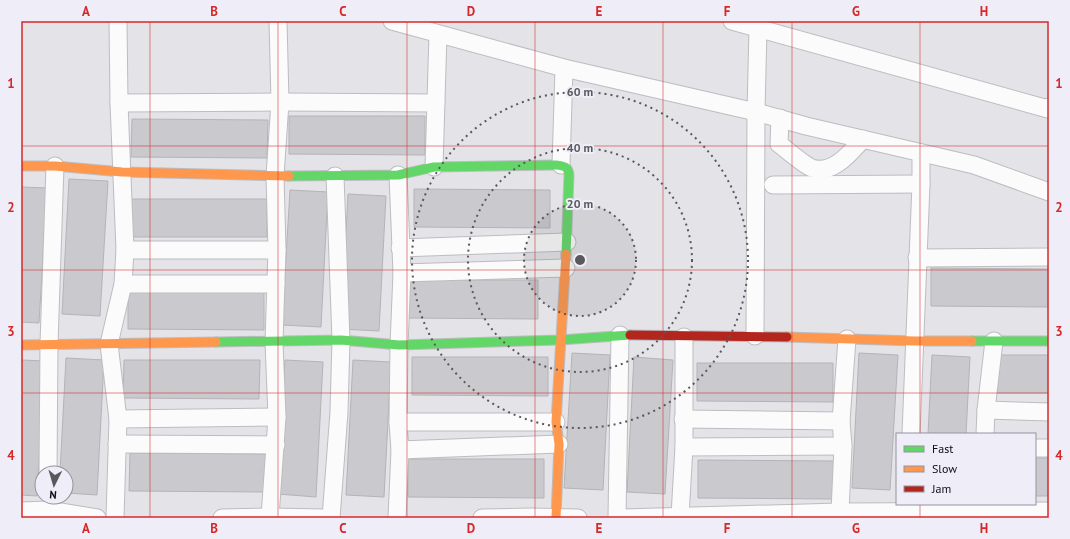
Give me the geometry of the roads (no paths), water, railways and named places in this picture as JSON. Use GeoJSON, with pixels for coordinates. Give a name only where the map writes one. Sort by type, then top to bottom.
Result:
{"type":"FeatureCollection","features":[{"type":"Feature","properties":{"kind":"street"},"geometry":{"type":"LineString","coordinates":[[115,518],[118,419],[109,344],[123,284],[125,250],[119,103],[118,21]]}},
{"type":"Feature","properties":{"kind":"street"},"geometry":{"type":"LineString","coordinates":[[270,517],[276,445],[274,342],[277,250],[275,176],[280,102],[278,21]]}},
{"type":"Feature","properties":{"kind":"street"},"geometry":{"type":"LineString","coordinates":[[392,21],[564,68],[756,112],[806,126],[974,165],[1049,192]]}},
{"type":"Feature","properties":{"kind":"street"},"geometry":{"type":"LineString","coordinates":[[732,21],[1049,109]]}},
{"type":"Feature","properties":{"kind":"street"},"geometry":{"type":"LineString","coordinates":[[755,336],[758,28]]}},
{"type":"Feature","properties":{"kind":"street"},"geometry":{"type":"LineString","coordinates":[[434,167],[438,34]]}},
{"type":"Feature","properties":{"kind":"street"},"geometry":{"type":"LineString","coordinates":[[561,165],[564,68]]}},
{"type":"Feature","properties":{"kind":"street"},"geometry":{"type":"LineString","coordinates":[[119,103],[436,103]]}},
{"type":"Feature","properties":{"kind":"street"},"geometry":{"type":"LineString","coordinates":[[780,118],[779,144],[812,168],[826,170],[845,159],[863,139]]}},
{"type":"Feature","properties":{"kind":"street"},"geometry":{"type":"LineString","coordinates":[[911,433],[921,153]]}},
{"type":"Feature","properties":{"kind":"street"},"geometry":{"type":"LineString","coordinates":[[21,166],[55,166],[122,172],[275,176],[398,175],[434,167],[566,166],[568,169],[567,242],[556,422],[559,444],[556,518]]}},
{"type":"Feature","properties":{"kind":"street"},"geometry":{"type":"LineString","coordinates":[[48,465],[49,344],[55,166]]}},
{"type":"Feature","properties":{"kind":"street"},"geometry":{"type":"LineString","coordinates":[[397,518],[400,450],[398,422],[402,273],[398,175]]}},
{"type":"Feature","properties":{"kind":"street"},"geometry":{"type":"LineString","coordinates":[[331,518],[339,412],[341,340],[335,176]]}},
{"type":"Feature","properties":{"kind":"street"},"geometry":{"type":"LineString","coordinates":[[773,185],[921,184]]}},
{"type":"Feature","properties":{"kind":"street"},"geometry":{"type":"LineString","coordinates":[[400,248],[567,242]]}},
{"type":"Feature","properties":{"kind":"street"},"geometry":{"type":"LineString","coordinates":[[125,250],[277,250]]}},
{"type":"Feature","properties":{"kind":"street"},"geometry":{"type":"LineString","coordinates":[[918,258],[1049,257]]}},
{"type":"Feature","properties":{"kind":"street"},"geometry":{"type":"LineString","coordinates":[[402,273],[566,268]]}},
{"type":"Feature","properties":{"kind":"street"},"geometry":{"type":"LineString","coordinates":[[123,284],[276,284]]}},
{"type":"Feature","properties":{"kind":"street"},"geometry":{"type":"LineString","coordinates":[[21,345],[341,340],[399,345],[560,340],[620,335],[755,336],[915,341],[1049,341]]}},
{"type":"Feature","properties":{"kind":"street"},"geometry":{"type":"LineString","coordinates":[[617,518],[620,335]]}},
{"type":"Feature","properties":{"kind":"street"},"geometry":{"type":"LineString","coordinates":[[680,516],[684,447],[684,336]]}},
{"type":"Feature","properties":{"kind":"street"},"geometry":{"type":"LineString","coordinates":[[840,512],[843,446],[841,421],[847,339]]}},
{"type":"Feature","properties":{"kind":"street"},"geometry":{"type":"LineString","coordinates":[[985,433],[986,410],[994,341]]}},
{"type":"Feature","properties":{"kind":"street"},"geometry":{"type":"LineString","coordinates":[[986,410],[1049,412]]}},
{"type":"Feature","properties":{"kind":"street"},"geometry":{"type":"LineString","coordinates":[[118,419],[276,417]]}},
{"type":"Feature","properties":{"kind":"street"},"geometry":{"type":"LineString","coordinates":[[683,419],[841,421]]}},
{"type":"Feature","properties":{"kind":"street"},"geometry":{"type":"LineString","coordinates":[[398,422],[556,422]]}},
{"type":"Feature","properties":{"kind":"street"},"geometry":{"type":"LineString","coordinates":[[117,444],[276,445]]}},
{"type":"Feature","properties":{"kind":"street"},"geometry":{"type":"LineString","coordinates":[[400,450],[559,444]]}},
{"type":"Feature","properties":{"kind":"street"},"geometry":{"type":"LineString","coordinates":[[684,447],[843,446]]}},
{"type":"Feature","properties":{"kind":"street"},"geometry":{"type":"LineString","coordinates":[[1036,448],[1049,448]]}},
{"type":"Feature","properties":{"kind":"street"},"geometry":{"type":"LineString","coordinates":[[21,511],[44,505]]}},
{"type":"Feature","properties":{"kind":"street"},"geometry":{"type":"LineString","coordinates":[[52,505],[97,518]]}},
{"type":"Feature","properties":{"kind":"street"},"geometry":{"type":"LineString","coordinates":[[622,518],[840,512],[908,508],[977,507],[1049,511]]}},
{"type":"Feature","properties":{"kind":"street"},"geometry":{"type":"LineString","coordinates":[[222,518],[326,518]]}},
{"type":"Feature","properties":{"kind":"street"},"geometry":{"type":"LineString","coordinates":[[482,518],[578,518]]}}]}
